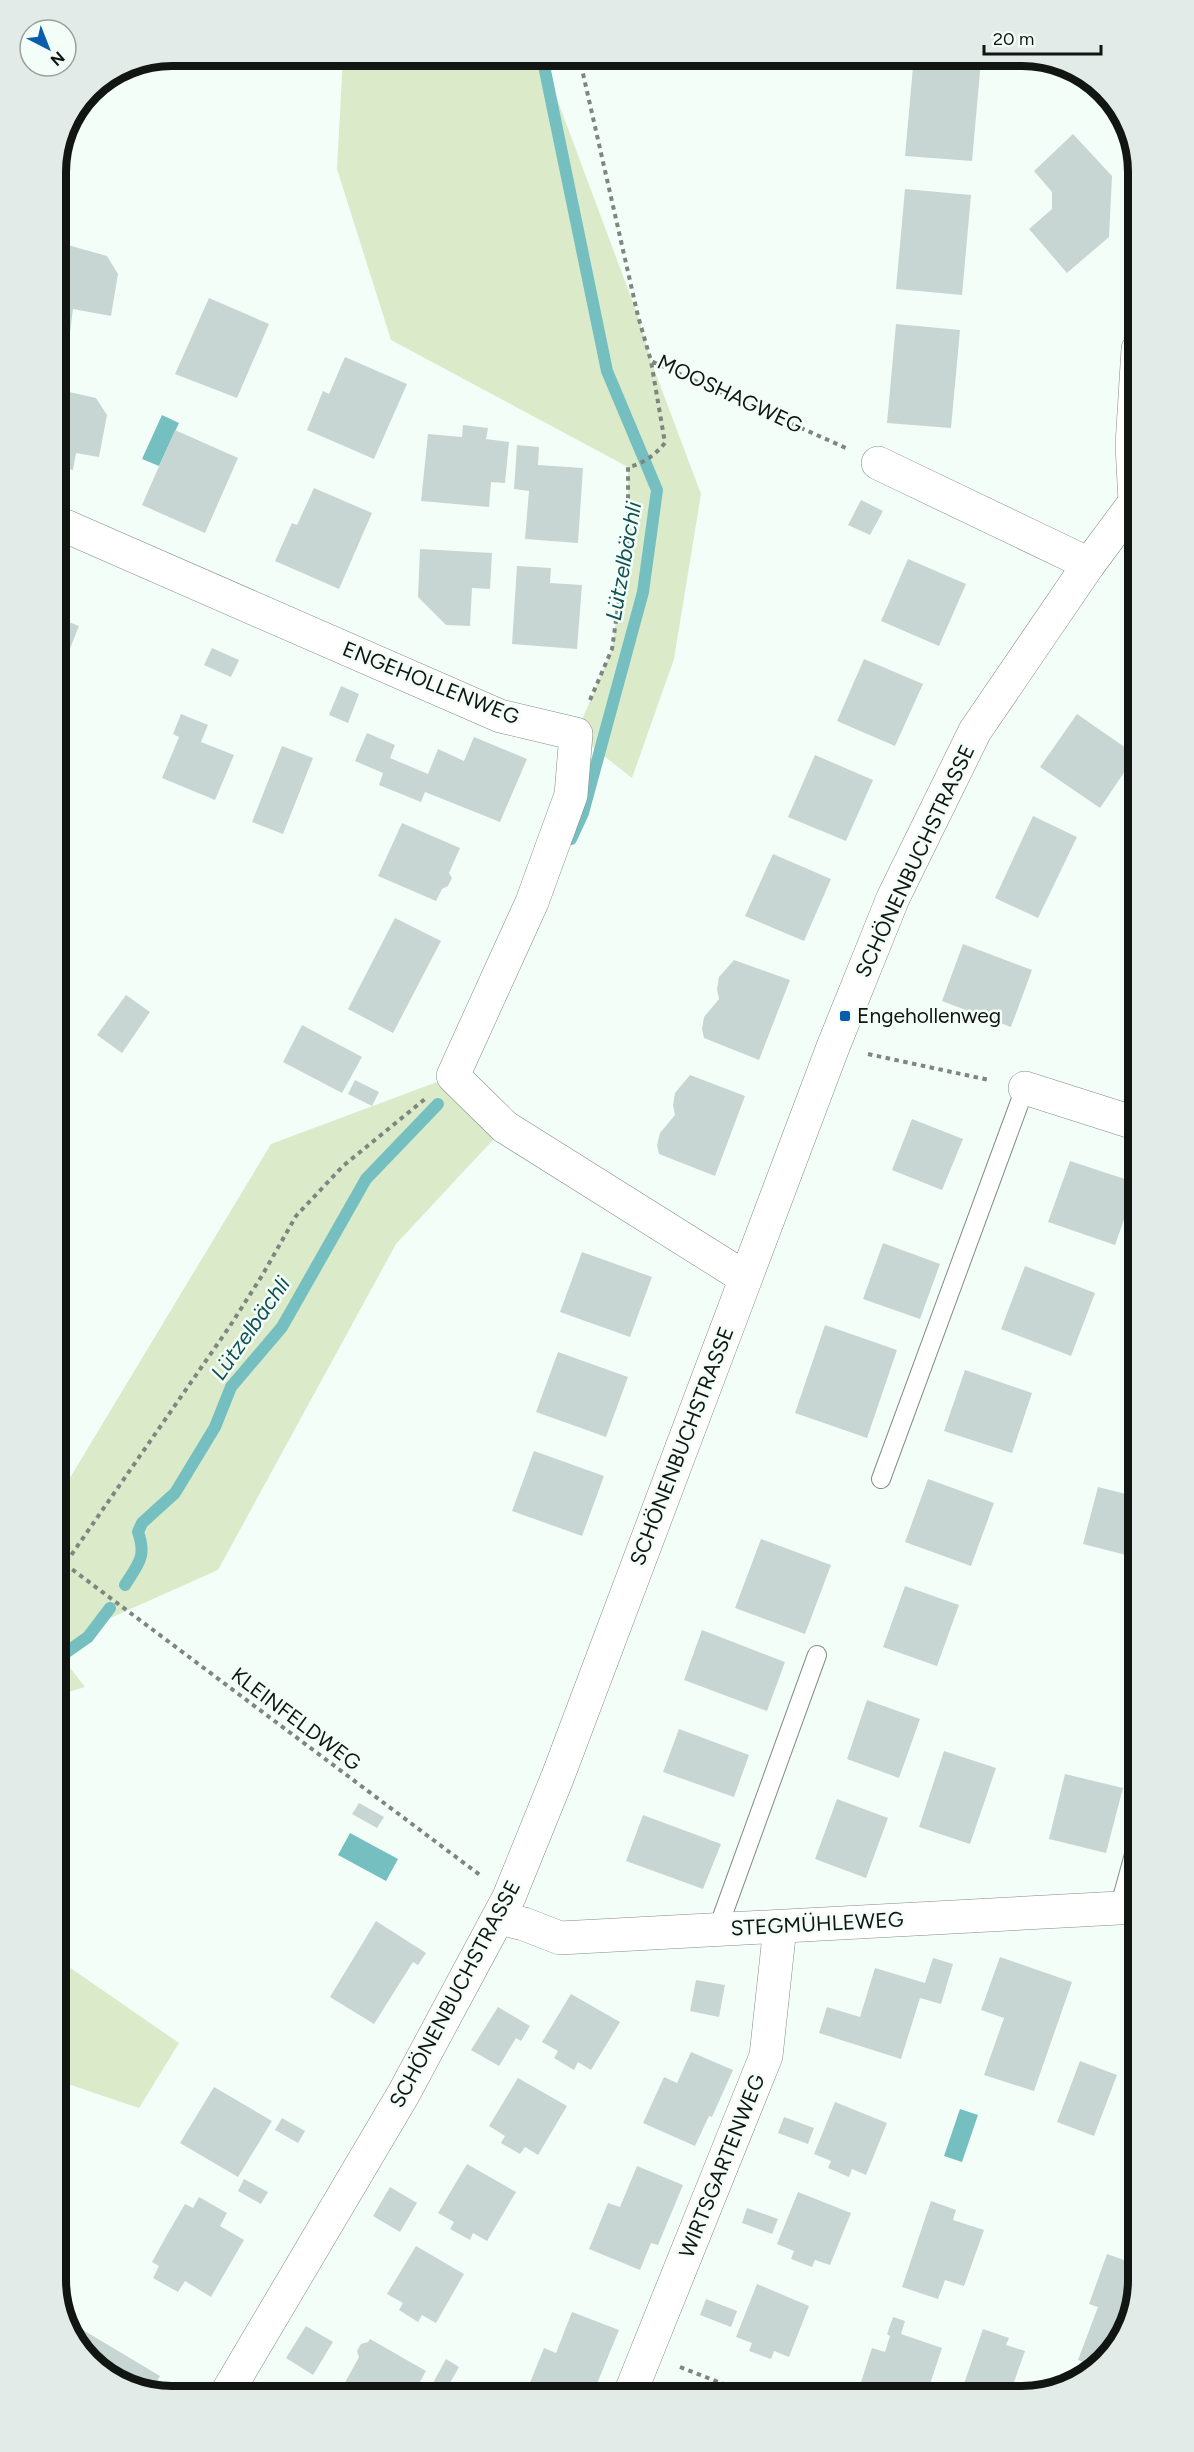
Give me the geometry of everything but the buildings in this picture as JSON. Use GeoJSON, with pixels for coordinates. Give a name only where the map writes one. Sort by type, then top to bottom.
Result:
{"type":"FeatureCollection","features":[{"type":"Feature","properties":{"kind":"street"},"geometry":{"type":"LineString","coordinates":[[878,463],[1089,564]]}},
{"type":"Feature","properties":{"kind":"street","name":"SCHÖNENBUCHSTRASSE"},"geometry":{"type":"LineString","coordinates":[[231,2386],[404,2094],[504,1907],[558,1776],[744,1277],[893,898],[975,731],[1089,564],[1128,512]]}},
{"type":"Feature","properties":{"kind":"street","name":"ENGEHOLLENWEG"},"geometry":{"type":"LineString","coordinates":[[66,526],[500,716],[576,734]]}},
{"type":"Feature","properties":{"kind":"street"},"geometry":{"type":"LineString","coordinates":[[576,734],[571,795],[532,902],[453,1076],[505,1127],[744,1277]]}},
{"type":"Feature","properties":{"kind":"street"},"geometry":{"type":"LineString","coordinates":[[1025,1088],[1128,1121]]}},
{"type":"Feature","properties":{"kind":"street","name":"STEGMÜHLEWEG"},"geometry":{"type":"LineString","coordinates":[[504,1907],[524,1924],[560,1938],[1128,1908]]}},
{"type":"Feature","properties":{"kind":"street","name":"WIRTSGARTENWEG"},"geometry":{"type":"LineString","coordinates":[[632,2386],[766,2056],[780,1927]]}},
{"type":"Feature","properties":{"kind":"lane"},"geometry":{"type":"LineString","coordinates":[[881,1479],[1025,1088]]}},
{"type":"Feature","properties":{"kind":"lane"},"geometry":{"type":"LineString","coordinates":[[718,1928],[817,1655]]}},
{"type":"Feature","properties":{"kind":"path","name":"MOOSHAGWEG"},"geometry":{"type":"LineString","coordinates":[[581,66],[638,316],[651,361],[878,463]]}},
{"type":"Feature","properties":{"kind":"path"},"geometry":{"type":"LineString","coordinates":[[576,734],[612,649],[628,535],[628,467],[637,465],[656,454],[665,443],[651,361]]}},
{"type":"Feature","properties":{"kind":"path"},"geometry":{"type":"LineString","coordinates":[[862,1053],[968,1075]]}},
{"type":"Feature","properties":{"kind":"path"},"geometry":{"type":"LineString","coordinates":[[66,1563],[230,1326],[264,1274],[296,1216],[343,1166],[453,1076]]}},
{"type":"Feature","properties":{"kind":"path","name":"KLEINFELDWEG"},"geometry":{"type":"LineString","coordinates":[[66,1565],[504,1907]]}},
{"type":"Feature","properties":{"kind":"path"},"geometry":{"type":"LineString","coordinates":[[646,2353],[729,2386]]}},
{"type":"Feature","properties":{"kind":"green space"},"geometry":{"type":"Polygon","coordinates":[[[342,66],[545,66],[638,316],[651,361],[701,494],[674,659],[632,778],[576,734],[612,649],[628,535],[628,467],[391,340],[337,169],[342,66]]]}},
{"type":"Feature","properties":{"kind":"green space"},"geometry":{"type":"Polygon","coordinates":[[[453,1076],[505,1127],[396,1244],[218,1570],[99,1623],[66,1652],[66,1484],[271,1144],[453,1076]]]}},
{"type":"Feature","properties":{"kind":"green space"},"geometry":{"type":"Polygon","coordinates":[[[1128,1089],[1128,1112],[1121,1110],[1128,1089]]]}},
{"type":"Feature","properties":{"kind":"green space"},"geometry":{"type":"Polygon","coordinates":[[[66,1662],[85,1687],[66,1693],[66,1662]]]}},
{"type":"Feature","properties":{"kind":"green space"},"geometry":{"type":"Polygon","coordinates":[[[66,1965],[179,2043],[139,2108],[66,2083],[66,1965]]]}},
{"type":"Feature","properties":{"kind":"water"},"geometry":{"type":"Polygon","coordinates":[[[162,415],[179,423],[159,466],[142,459],[162,415]]]}},
{"type":"Feature","properties":{"kind":"water"},"geometry":{"type":"Polygon","coordinates":[[[350,1833],[398,1859],[386,1881],[338,1855],[350,1833]]]}},
{"type":"Feature","properties":{"kind":"water"},"geometry":{"type":"Polygon","coordinates":[[[960,2109],[978,2115],[962,2162],[944,2156],[960,2109]]]}},
{"type":"Feature","properties":{"kind":"waterway","name":"Lützelbächli"},"geometry":{"type":"LineString","coordinates":[[544,66],[607,371],[657,490],[643,592],[583,813],[571,839]]}},
{"type":"Feature","properties":{"kind":"waterway","name":"Lützelbächli"},"geometry":{"type":"LineString","coordinates":[[125,1585],[140,1560],[142,1548],[138,1532],[142,1523],[175,1493],[215,1427],[231,1387],[282,1327],[366,1179],[438,1104]]}},
{"type":"Feature","properties":{"kind":"waterway","name":"Lützelbächli"},"geometry":{"type":"LineString","coordinates":[[66,1652],[88,1637],[110,1608]]}},
{"type":"Feature","properties":{"kind":"place","name":"Engehollenweg"},"geometry":{"type":"Point","coordinates":[845,1016]}}]}
